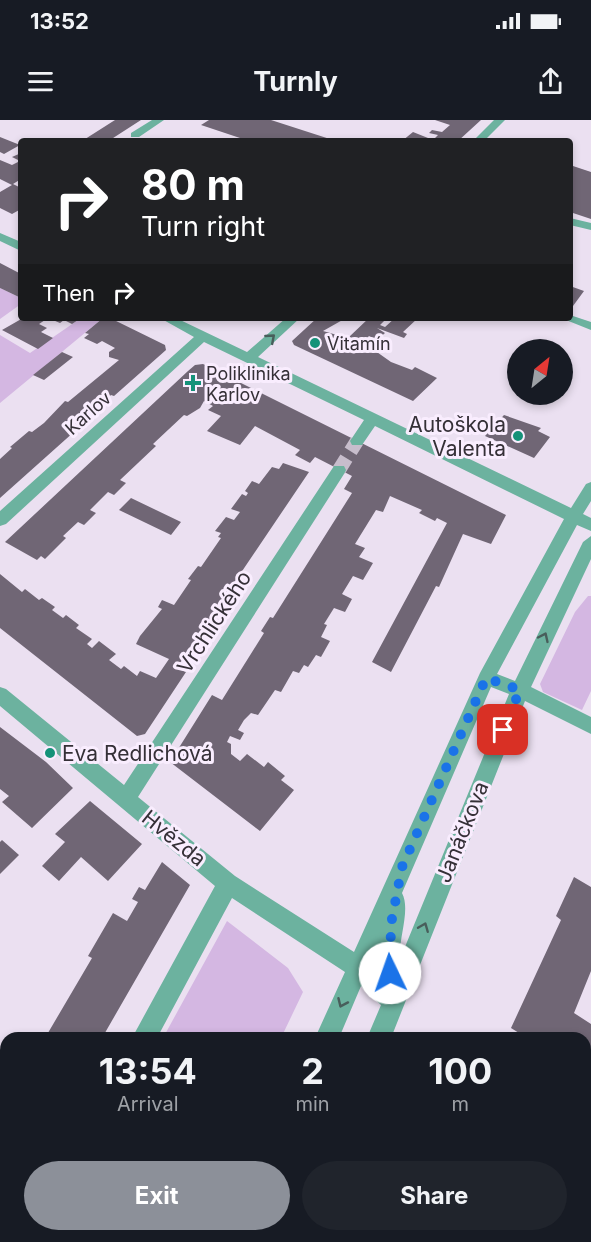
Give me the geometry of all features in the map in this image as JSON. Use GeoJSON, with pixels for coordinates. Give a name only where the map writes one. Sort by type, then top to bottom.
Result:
{"type":"FeatureCollection","features":[{"type":"Feature","properties":{"kind":"street"},"geometry":{"type":"LineString","coordinates":[[135,135],[159,120]]}},
{"type":"Feature","properties":{"kind":"street"},"geometry":{"type":"LineString","coordinates":[[481,138],[500,120]]}},
{"type":"Feature","properties":{"kind":"street"},"geometry":{"type":"LineString","coordinates":[[573,222],[591,227]]}},
{"type":"Feature","properties":{"kind":"street"},"geometry":{"type":"LineString","coordinates":[[0,236],[18,245]]}},
{"type":"Feature","properties":{"kind":"street"},"geometry":{"type":"LineString","coordinates":[[573,320],[591,326]]}},
{"type":"Feature","properties":{"kind":"street"},"geometry":{"type":"LineString","coordinates":[[172,321],[591,525]]}},
{"type":"Feature","properties":{"kind":"street"},"geometry":{"type":"LineString","coordinates":[[249,358],[291,321]]}},
{"type":"Feature","properties":{"kind":"street","name":"Karlov"},"geometry":{"type":"LineString","coordinates":[[0,520],[202,336]]}},
{"type":"Feature","properties":{"kind":"street"},"geometry":{"type":"LineString","coordinates":[[357,441],[373,419]]}},
{"type":"Feature","properties":{"kind":"street","name":"Vrchlického"},"geometry":{"type":"LineString","coordinates":[[126,799],[339,470]]}},
{"type":"Feature","properties":{"kind":"street","name":"Janáčkova"},"geometry":{"type":"LineString","coordinates":[[330,1032],[486,678],[573,516],[591,488]]}},
{"type":"Feature","properties":{"kind":"street","name":"Janáčkova"},"geometry":{"type":"LineString","coordinates":[[394,1001],[520,690],[591,542]]}},
{"type":"Feature","properties":{"kind":"street"},"geometry":{"type":"LineString","coordinates":[[486,678],[520,690],[591,726]]}},
{"type":"Feature","properties":{"kind":"street","name":"Hvězda"},"geometry":{"type":"LineString","coordinates":[[0,695],[228,883],[358,968],[394,1001]]}},
{"type":"Feature","properties":{"kind":"street","name":"Janáčkova"},"geometry":{"type":"LineString","coordinates":[[394,1001],[388,946],[402,867]]}},
{"type":"Feature","properties":{"kind":"street"},"geometry":{"type":"LineString","coordinates":[[147,1032],[228,883]]}},
{"type":"Feature","properties":{"kind":"street"},"geometry":{"type":"LineString","coordinates":[[381,1032],[394,1001]]}},
{"type":"Feature","properties":{"kind":"shaded area"},"geometry":{"type":"Polygon","coordinates":[[[0,288],[18,297],[18,306],[0,319],[0,288]]]}},
{"type":"Feature","properties":{"kind":"shaded area"},"geometry":{"type":"Polygon","coordinates":[[[77,321],[99,321],[0,403],[0,335],[30,353],[77,321]]]}},
{"type":"Feature","properties":{"kind":"shaded area"},"geometry":{"type":"Polygon","coordinates":[[[588,596],[591,596],[591,691],[582,710],[543,692],[540,684],[575,612],[588,596]]]}},
{"type":"Feature","properties":{"kind":"shaded area"},"geometry":{"type":"Polygon","coordinates":[[[227,921],[288,968],[303,992],[284,1032],[166,1032],[227,921]]]}},
{"type":"Feature","properties":{"kind":"building"},"geometry":{"type":"Polygon","coordinates":[[[115,120],[141,120],[113,138],[87,138],[115,120]]]}},
{"type":"Feature","properties":{"kind":"building"},"geometry":{"type":"Polygon","coordinates":[[[209,120],[271,120],[327,138],[240,138],[201,125],[209,120]]]}},
{"type":"Feature","properties":{"kind":"building"},"geometry":{"type":"Polygon","coordinates":[[[435,120],[481,120],[461,138],[435,138],[438,135],[429,133],[432,130],[442,132],[450,125],[435,120]]]}},
{"type":"Feature","properties":{"kind":"building"},"geometry":{"type":"Polygon","coordinates":[[[413,132],[428,138],[406,138],[413,132]]]}},
{"type":"Feature","properties":{"kind":"building"},"geometry":{"type":"Polygon","coordinates":[[[0,137],[18,144],[4,154],[0,152],[0,137]]]}},
{"type":"Feature","properties":{"kind":"building"},"geometry":{"type":"Polygon","coordinates":[[[0,160],[12,165],[18,162],[18,181],[13,184],[18,186],[18,211],[12,214],[0,208],[0,192],[12,185],[0,179],[0,160]]]}},
{"type":"Feature","properties":{"kind":"building"},"geometry":{"type":"Polygon","coordinates":[[[573,166],[591,172],[591,219],[573,213],[573,166]]]}},
{"type":"Feature","properties":{"kind":"building"},"geometry":{"type":"Polygon","coordinates":[[[0,263],[18,272],[18,297],[0,288],[0,263]]]}},
{"type":"Feature","properties":{"kind":"building"},"geometry":{"type":"Polygon","coordinates":[[[573,287],[584,291],[573,306],[573,287]]]}},
{"type":"Feature","properties":{"kind":"building"},"geometry":{"type":"Polygon","coordinates":[[[18,321],[44,321],[39,324],[47,328],[41,332],[53,338],[38,349],[2,330],[18,321]]]}},
{"type":"Feature","properties":{"kind":"building"},"geometry":{"type":"Polygon","coordinates":[[[99,321],[116,321],[165,345],[166,350],[114,396],[111,395],[100,405],[103,406],[0,498],[0,459],[12,448],[10,447],[29,431],[32,432],[44,423],[65,401],[68,402],[119,360],[109,357],[109,352],[115,348],[102,341],[97,344],[84,338],[89,334],[85,333],[99,321]]]}},
{"type":"Feature","properties":{"kind":"building"},"geometry":{"type":"Polygon","coordinates":[[[314,321],[341,321],[323,331],[344,337],[340,341],[374,350],[391,362],[412,370],[415,367],[437,378],[413,401],[294,345],[292,341],[314,321]]]}},
{"type":"Feature","properties":{"kind":"building"},"geometry":{"type":"Polygon","coordinates":[[[366,321],[384,321],[380,325],[385,327],[392,321],[415,321],[403,332],[407,334],[404,338],[377,328],[385,333],[377,340],[369,336],[362,343],[349,337],[366,321]]]}},
{"type":"Feature","properties":{"kind":"building"},"geometry":{"type":"Polygon","coordinates":[[[62,352],[73,357],[44,380],[33,375],[62,352]]]}},
{"type":"Feature","properties":{"kind":"building"},"geometry":{"type":"Polygon","coordinates":[[[203,364],[506,515],[491,544],[463,534],[439,587],[436,586],[391,672],[372,662],[447,523],[437,518],[435,521],[419,513],[422,510],[390,496],[383,512],[376,510],[355,544],[365,548],[359,557],[373,563],[363,580],[353,576],[342,594],[352,599],[345,612],[334,608],[324,624],[327,625],[321,637],[330,641],[321,657],[316,655],[308,667],[304,665],[299,673],[293,671],[281,692],[275,690],[258,715],[251,713],[244,720],[238,730],[244,733],[240,740],[230,736],[227,742],[231,744],[231,754],[240,761],[247,754],[264,767],[268,762],[285,776],[281,780],[294,790],[260,831],[170,762],[212,695],[222,700],[264,633],[261,631],[270,617],[273,618],[352,493],[344,489],[352,476],[315,457],[310,463],[295,455],[300,450],[255,426],[240,445],[207,431],[221,416],[208,410],[213,406],[204,401],[200,408],[187,416],[184,415],[153,444],[156,446],[120,480],[126,483],[114,495],[108,492],[90,510],[96,513],[84,525],[78,522],[63,536],[66,538],[45,559],[41,556],[37,560],[5,542],[188,371],[195,365],[203,364]]]}},
{"type":"Feature","properties":{"kind":"building","name":"Autoškola Valenta"},"geometry":{"type":"Polygon","coordinates":[[[504,415],[541,428],[538,431],[550,437],[534,458],[485,436],[504,415]]]}},
{"type":"Feature","properties":{"kind":"building"},"geometry":{"type":"Polygon","coordinates":[[[283,463],[309,472],[176,668],[186,672],[145,734],[137,736],[0,628],[0,574],[22,592],[25,589],[39,600],[42,598],[55,607],[52,610],[63,618],[66,615],[79,625],[76,628],[92,639],[87,644],[92,648],[99,641],[116,654],[109,660],[121,669],[124,666],[137,676],[140,671],[156,678],[169,659],[136,644],[140,636],[162,609],[158,607],[162,600],[174,605],[191,580],[188,579],[198,566],[201,567],[221,538],[218,537],[221,533],[215,531],[226,517],[234,520],[240,512],[231,509],[242,494],[246,496],[248,493],[245,491],[252,481],[259,484],[272,467],[279,469],[283,463]]]}},
{"type":"Feature","properties":{"kind":"building"},"geometry":{"type":"Polygon","coordinates":[[[131,498],[181,522],[171,535],[119,510],[131,498]]]}},
{"type":"Feature","properties":{"kind":"building"},"geometry":{"type":"Polygon","coordinates":[[[0,727],[46,762],[73,788],[32,828],[2,802],[9,796],[0,789],[0,727]]]}},
{"type":"Feature","properties":{"kind":"building"},"geometry":{"type":"Polygon","coordinates":[[[90,801],[142,844],[108,881],[81,857],[59,881],[42,866],[65,842],[55,834],[90,801]]]}},
{"type":"Feature","properties":{"kind":"building"},"geometry":{"type":"Polygon","coordinates":[[[2,840],[19,855],[0,874],[0,842],[2,840]]]}},
{"type":"Feature","properties":{"kind":"building"},"geometry":{"type":"Polygon","coordinates":[[[162,862],[190,885],[105,1032],[49,1032],[92,958],[88,956],[113,913],[127,921],[138,902],[132,899],[139,887],[145,890],[162,862]]]}},
{"type":"Feature","properties":{"kind":"building"},"geometry":{"type":"Polygon","coordinates":[[[574,877],[591,887],[591,971],[574,1013],[591,1024],[591,1032],[517,1032],[511,1028],[561,920],[556,916],[574,877]]]}},
{"type":"Feature","properties":{"kind":"tunnel"},"geometry":{"type":"LineString","coordinates":[[339,470],[357,441]]}},
{"type":"Feature","properties":{"kind":"place","name":"Vitamín"},"geometry":{"type":"Point","coordinates":[315,343]}},
{"type":"Feature","properties":{"kind":"place","name":"Poliklinika Karlov"},"geometry":{"type":"Point","coordinates":[193,383]}},
{"type":"Feature","properties":{"kind":"place","name":"Autoškola Valenta"},"geometry":{"type":"Point","coordinates":[518,436]}},
{"type":"Feature","properties":{"kind":"place","name":"Eva Redlichová"},"geometry":{"type":"Point","coordinates":[50,753]}},
{"type":"Feature","properties":{"kind":"route"},"geometry":{"type":"LineString","coordinates":[[390,973],[388,946],[402,867],[486,678],[520,690],[503,730]]}}]}
